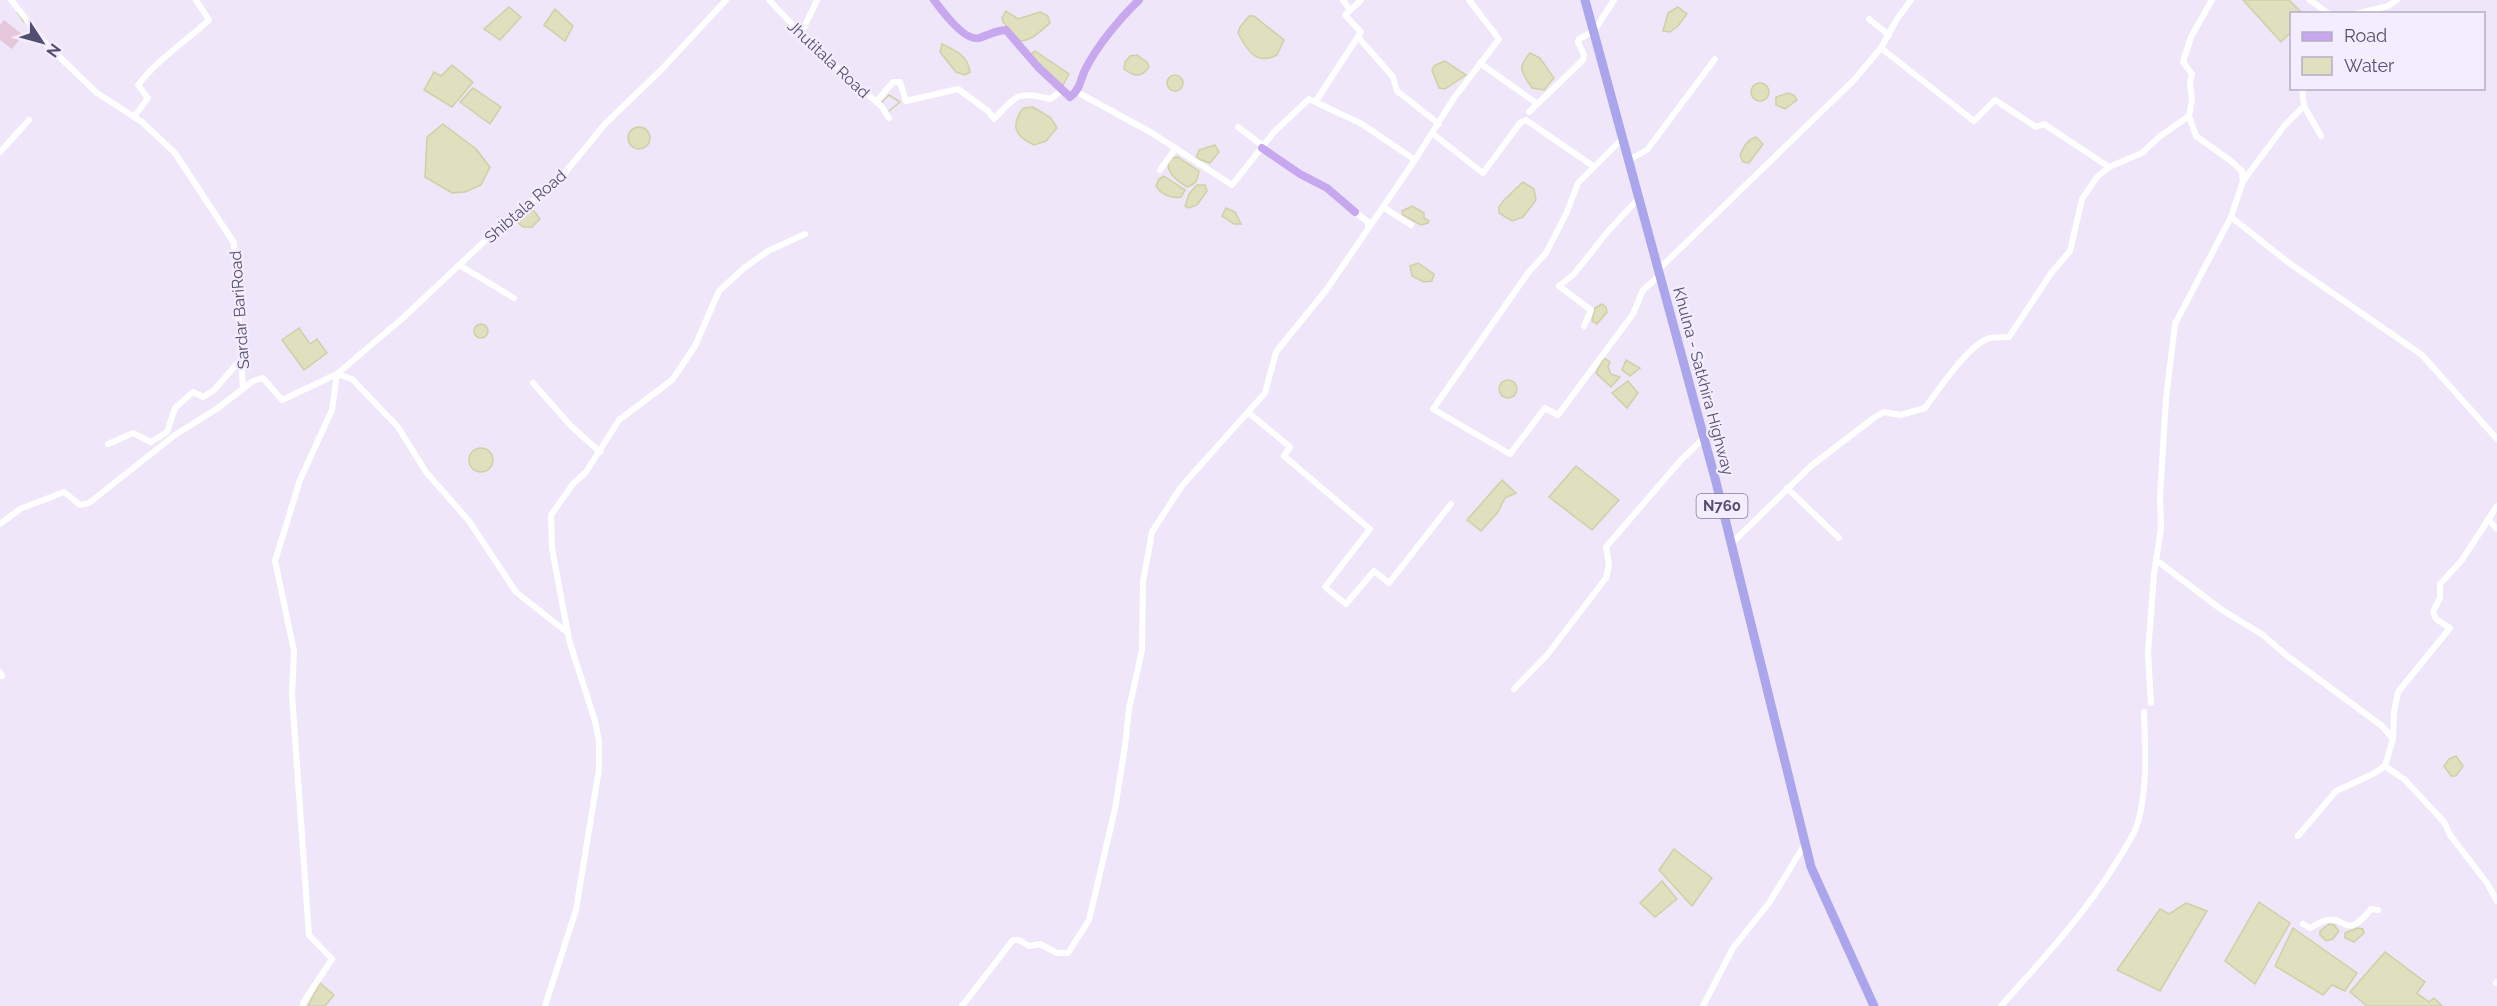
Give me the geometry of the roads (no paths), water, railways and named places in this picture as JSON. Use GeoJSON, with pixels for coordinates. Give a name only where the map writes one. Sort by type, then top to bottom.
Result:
{"type":"FeatureCollection","features":[{"type":"Feature","properties":{"kind":"highway","name":"Khulna - Satkhira Highway"},"geometry":{"type":"LineString","coordinates":[[1586,0],[1704,438],[1811,867],[1874,1006]]}},
{"type":"Feature","properties":{"kind":"main road"},"geometry":{"type":"LineString","coordinates":[[933,0],[970,38],[978,39],[993,31],[1006,30],[1024,52],[1070,97],[1077,92],[1085,69],[1121,17],[1139,0]]}},
{"type":"Feature","properties":{"kind":"main road"},"geometry":{"type":"LineString","coordinates":[[1263,147],[1300,174],[1327,188],[1355,212]]}},
{"type":"Feature","properties":{"kind":"street","name":"Sardar BariRoad"},"geometry":{"type":"LineString","coordinates":[[11,0],[45,43],[97,93],[134,117],[175,153],[234,243],[243,388]]}},
{"type":"Feature","properties":{"kind":"street"},"geometry":{"type":"LineString","coordinates":[[134,117],[148,98],[138,85],[150,70],[209,20],[196,0]]}},
{"type":"Feature","properties":{"kind":"street","name":"Shibtala Road"},"geometry":{"type":"LineString","coordinates":[[0,524],[20,509],[64,492],[80,506],[96,497],[175,435],[218,408],[243,388],[263,378],[282,400],[337,374],[404,317],[507,219],[550,188],[605,124],[662,69],[726,0]]}},
{"type":"Feature","properties":{"kind":"street","name":"Jhutitala Road"},"geometry":{"type":"LineString","coordinates":[[769,0],[801,34],[876,102],[889,118]]}},
{"type":"Feature","properties":{"kind":"street"},"geometry":{"type":"LineString","coordinates":[[801,34],[817,0]]}},
{"type":"Feature","properties":{"kind":"street"},"geometry":{"type":"LineString","coordinates":[[1343,0],[1350,10]]}},
{"type":"Feature","properties":{"kind":"street"},"geometry":{"type":"LineString","coordinates":[[1317,101],[1361,32],[1345,15],[1361,0]]}},
{"type":"Feature","properties":{"kind":"street"},"geometry":{"type":"LineString","coordinates":[[1529,112],[1583,60],[1584,55],[1578,42],[1579,39],[1594,31],[1614,0]]}},
{"type":"Feature","properties":{"kind":"street"},"geometry":{"type":"LineString","coordinates":[[1623,138],[1578,183],[1567,212],[1546,253],[1528,273],[1433,409],[1510,454],[1545,408],[1558,415],[1633,314],[1643,290],[1817,116],[1836,100],[1881,48],[1896,19],[1911,0]]}},
{"type":"Feature","properties":{"kind":"street"},"geometry":{"type":"LineString","coordinates":[[2212,0],[2191,37],[2183,62],[2192,74],[2190,82],[2192,100],[2189,116],[2196,135],[2242,171],[2243,181]]}},
{"type":"Feature","properties":{"kind":"street"},"geometry":{"type":"LineString","coordinates":[[2310,0],[2326,12]]}},
{"type":"Feature","properties":{"kind":"street"},"geometry":{"type":"LineString","coordinates":[[2364,12],[2388,6],[2397,0]]}},
{"type":"Feature","properties":{"kind":"street"},"geometry":{"type":"LineString","coordinates":[[962,1006],[1013,940],[1019,940],[1029,946],[1040,944],[1057,953],[1068,953],[1089,920],[1114,809],[1129,708],[1142,650],[1143,582],[1152,532],[1181,487],[1249,413],[1268,388],[1270,370],[1276,352],[1327,289],[1433,134],[1454,98],[1499,39],[1472,1]]}},
{"type":"Feature","properties":{"kind":"street"},"geometry":{"type":"LineString","coordinates":[[1869,19],[1889,35]]}},
{"type":"Feature","properties":{"kind":"street"},"geometry":{"type":"LineString","coordinates":[[1358,36],[1393,77],[1397,91],[1439,124]]}},
{"type":"Feature","properties":{"kind":"street"},"geometry":{"type":"LineString","coordinates":[[1881,48],[1974,121],[1995,100],[2036,127],[2044,124],[2109,167]]}},
{"type":"Feature","properties":{"kind":"street"},"geometry":{"type":"LineString","coordinates":[[1629,160],[1647,150],[1715,59]]}},
{"type":"Feature","properties":{"kind":"street"},"geometry":{"type":"LineString","coordinates":[[1480,63],[1536,103]]}},
{"type":"Feature","properties":{"kind":"street"},"geometry":{"type":"LineString","coordinates":[[876,102],[893,82],[900,82],[906,101],[958,89],[988,111],[994,119],[1014,99],[1028,93],[1050,99],[1063,90]]}},
{"type":"Feature","properties":{"kind":"street"},"geometry":{"type":"LineString","coordinates":[[2302,90],[2304,106],[2321,136]]}},
{"type":"Feature","properties":{"kind":"street"},"geometry":{"type":"LineString","coordinates":[[1077,92],[1176,148],[1232,185],[1274,132],[1309,99],[1362,124],[1415,160]]}},
{"type":"Feature","properties":{"kind":"street"},"geometry":{"type":"LineString","coordinates":[[2151,703],[2148,653],[2161,528],[2166,399],[2175,324],[2231,217],[2243,181],[2285,125],[2304,106]]}},
{"type":"Feature","properties":{"kind":"street"},"geometry":{"type":"LineString","coordinates":[[1731,544],[1811,466],[1875,417],[1884,412],[1900,415],[1925,408],[1939,386],[1973,348],[1988,338],[2009,337],[2052,272],[2070,251],[2082,199],[2097,177],[2109,167],[2142,153],[2189,116]]}},
{"type":"Feature","properties":{"kind":"street"},"geometry":{"type":"LineString","coordinates":[[0,152],[29,120]]}},
{"type":"Feature","properties":{"kind":"street"},"geometry":{"type":"LineString","coordinates":[[1433,134],[1483,173],[1520,123],[1526,120],[1593,166]]}},
{"type":"Feature","properties":{"kind":"street"},"geometry":{"type":"LineString","coordinates":[[1238,126],[1263,147]]}},
{"type":"Feature","properties":{"kind":"street"},"geometry":{"type":"LineString","coordinates":[[1160,170],[1176,148]]}},
{"type":"Feature","properties":{"kind":"street"},"geometry":{"type":"LineString","coordinates":[[1584,326],[1591,310],[1559,286],[1574,274],[1609,230],[1639,198]]}},
{"type":"Feature","properties":{"kind":"street"},"geometry":{"type":"LineString","coordinates":[[1383,207],[1411,225]]}},
{"type":"Feature","properties":{"kind":"street"},"geometry":{"type":"LineString","coordinates":[[1355,212],[1368,222],[1368,229]]}},
{"type":"Feature","properties":{"kind":"street"},"geometry":{"type":"LineString","coordinates":[[2231,217],[2289,263],[2422,355],[2497,439]]}},
{"type":"Feature","properties":{"kind":"street"},"geometry":{"type":"LineString","coordinates":[[545,1006],[576,910],[599,769],[597,731],[579,677],[568,633],[552,548],[551,515],[600,452],[619,420],[672,380],[695,346],[719,291],[744,268],[768,251],[805,234]]}},
{"type":"Feature","properties":{"kind":"street"},"geometry":{"type":"LineString","coordinates":[[459,265],[514,298]]}},
{"type":"Feature","properties":{"kind":"street"},"geometry":{"type":"LineString","coordinates":[[1285,328],[1292,332]]}},
{"type":"Feature","properties":{"kind":"street"},"geometry":{"type":"LineString","coordinates":[[108,444],[133,433],[151,442],[167,432],[175,408],[193,392],[203,397],[214,390],[242,358]]}},
{"type":"Feature","properties":{"kind":"street"},"geometry":{"type":"LineString","coordinates":[[303,1006],[332,960],[309,935],[291,695],[294,651],[275,561],[300,480],[332,410],[337,374],[352,379],[398,427],[426,472],[469,520],[516,592],[568,633]]}},
{"type":"Feature","properties":{"kind":"street"},"geometry":{"type":"LineString","coordinates":[[533,383],[572,426],[600,452]]}},
{"type":"Feature","properties":{"kind":"street"},"geometry":{"type":"LineString","coordinates":[[1249,413],[1290,447],[1284,456],[1370,529],[1325,588],[1346,604],[1374,571],[1389,583],[1451,504]]}},
{"type":"Feature","properties":{"kind":"street"},"geometry":{"type":"LineString","coordinates":[[1514,690],[1547,655],[1606,578],[1609,565],[1605,548],[1681,460],[1704,438]]}},
{"type":"Feature","properties":{"kind":"street"},"geometry":{"type":"LineString","coordinates":[[1787,489],[1839,538]]}},
{"type":"Feature","properties":{"kind":"street"},"geometry":{"type":"LineString","coordinates":[[2298,836],[2336,791],[2385,766],[2393,739],[2394,712],[2398,692],[2450,628],[2436,619],[2433,612],[2440,598],[2440,584],[2462,560],[2497,506]]}},
{"type":"Feature","properties":{"kind":"street"},"geometry":{"type":"LineString","coordinates":[[2488,519],[2497,528]]}},
{"type":"Feature","properties":{"kind":"street"},"geometry":{"type":"LineString","coordinates":[[2156,560],[2222,609],[2263,635],[2286,655],[2382,726],[2393,739]]}},
{"type":"Feature","properties":{"kind":"street"},"geometry":{"type":"LineString","coordinates":[[2001,1006],[2054,947],[2094,896],[2134,834],[2140,812],[2146,770],[2145,712]]}},
{"type":"Feature","properties":{"kind":"street"},"geometry":{"type":"LineString","coordinates":[[2385,766],[2404,780],[2444,822],[2450,835],[2487,883],[2497,901]]}},
{"type":"Feature","properties":{"kind":"street"},"geometry":{"type":"LineString","coordinates":[[1703,1006],[1733,948],[1769,903],[1806,844]]}},
{"type":"Feature","properties":{"kind":"street"},"geometry":{"type":"LineString","coordinates":[[2303,924],[2310,928],[2323,921],[2329,921],[2353,926],[2360,923],[2371,909],[2378,910]]}},
{"type":"Feature","properties":{"kind":"water"},"geometry":{"type":"Polygon","coordinates":[[[2243,0],[2289,0],[2301,12],[2290,12],[2290,33],[2281,42],[2243,0]]]}},
{"type":"Feature","properties":{"kind":"water"},"geometry":{"type":"Polygon","coordinates":[[[509,7],[521,17],[500,40],[484,29],[509,7]]]}},
{"type":"Feature","properties":{"kind":"water"},"geometry":{"type":"Polygon","coordinates":[[[1678,7],[1687,14],[1670,32],[1663,31],[1668,13],[1678,7]]]}},
{"type":"Feature","properties":{"kind":"water"},"geometry":{"type":"Polygon","coordinates":[[[555,9],[573,26],[565,41],[544,25],[555,9]]]}},
{"type":"Feature","properties":{"kind":"water"},"geometry":{"type":"Polygon","coordinates":[[[1006,11],[1018,19],[1040,12],[1048,16],[1050,23],[1032,37],[1020,41],[1003,22],[1002,18],[1006,11]]]}},
{"type":"Feature","properties":{"kind":"water"},"geometry":{"type":"Polygon","coordinates":[[[1249,16],[1254,16],[1284,40],[1277,55],[1263,59],[1253,54],[1245,45],[1238,33],[1249,16]]]}},
{"type":"Feature","properties":{"kind":"water"},"geometry":{"type":"Polygon","coordinates":[[[942,44],[964,58],[970,72],[965,75],[956,72],[940,52],[942,44]]]}},
{"type":"Feature","properties":{"kind":"water"},"geometry":{"type":"Polygon","coordinates":[[[1035,51],[1069,74],[1063,85],[1030,55],[1035,51]]]}},
{"type":"Feature","properties":{"kind":"water"},"geometry":{"type":"Polygon","coordinates":[[[1530,53],[1540,58],[1554,78],[1544,90],[1532,88],[1523,74],[1523,63],[1530,53]]]}},
{"type":"Feature","properties":{"kind":"water"},"geometry":{"type":"Polygon","coordinates":[[[1137,55],[1147,62],[1149,67],[1140,75],[1131,74],[1124,69],[1125,62],[1130,56],[1137,55]]]}},
{"type":"Feature","properties":{"kind":"water"},"geometry":{"type":"Polygon","coordinates":[[[1445,61],[1466,75],[1445,89],[1439,88],[1432,70],[1435,65],[1445,61]]]}},
{"type":"Feature","properties":{"kind":"water"},"geometry":{"type":"Polygon","coordinates":[[[452,65],[473,82],[452,107],[424,90],[434,72],[441,76],[452,65]]]}},
{"type":"Feature","properties":{"kind":"water"},"geometry":{"type":"Polygon","coordinates":[[[1175,75],[1181,77],[1183,83],[1181,89],[1175,91],[1169,89],[1167,83],[1169,77],[1175,75]]]}},
{"type":"Feature","properties":{"kind":"water"},"geometry":{"type":"Polygon","coordinates":[[[1760,83],[1766,86],[1769,92],[1766,98],[1760,101],[1754,98],[1751,92],[1754,86],[1760,83]]]}},
{"type":"Feature","properties":{"kind":"water"},"geometry":{"type":"Polygon","coordinates":[[[473,88],[501,107],[490,124],[460,102],[473,88]]]}},
{"type":"Feature","properties":{"kind":"water"},"geometry":{"type":"Polygon","coordinates":[[[1788,93],[1794,95],[1797,100],[1785,109],[1776,105],[1776,97],[1788,93]]]}},
{"type":"Feature","properties":{"kind":"water"},"geometry":{"type":"Polygon","coordinates":[[[1033,107],[1051,118],[1057,128],[1046,141],[1034,145],[1022,138],[1016,125],[1023,108],[1033,107]]]}},
{"type":"Feature","properties":{"kind":"water"},"geometry":{"type":"Polygon","coordinates":[[[443,124],[476,149],[490,167],[481,185],[465,192],[452,193],[425,177],[427,137],[443,124]]]}},
{"type":"Feature","properties":{"kind":"water"},"geometry":{"type":"Polygon","coordinates":[[[635,127],[643,127],[650,134],[650,142],[643,149],[635,149],[628,142],[628,134],[635,127]]]}},
{"type":"Feature","properties":{"kind":"water"},"geometry":{"type":"Polygon","coordinates":[[[1756,137],[1763,144],[1749,163],[1743,162],[1740,155],[1743,149],[1756,137]]]}},
{"type":"Feature","properties":{"kind":"water"},"geometry":{"type":"Polygon","coordinates":[[[1215,145],[1219,152],[1210,163],[1196,158],[1199,150],[1215,145]]]}},
{"type":"Feature","properties":{"kind":"water"},"geometry":{"type":"Polygon","coordinates":[[[1178,157],[1199,171],[1196,181],[1187,187],[1174,177],[1168,167],[1172,158],[1178,157]]]}},
{"type":"Feature","properties":{"kind":"water"},"geometry":{"type":"Polygon","coordinates":[[[1164,176],[1185,190],[1181,197],[1170,197],[1158,189],[1156,186],[1159,179],[1164,176]]]}},
{"type":"Feature","properties":{"kind":"water"},"geometry":{"type":"Polygon","coordinates":[[[1523,182],[1534,189],[1536,200],[1523,217],[1512,221],[1499,213],[1499,207],[1523,182]]]}},
{"type":"Feature","properties":{"kind":"water"},"geometry":{"type":"Polygon","coordinates":[[[1197,185],[1205,185],[1207,191],[1197,205],[1189,208],[1185,206],[1189,194],[1197,185]]]}},
{"type":"Feature","properties":{"kind":"water"},"geometry":{"type":"Polygon","coordinates":[[[1412,206],[1424,213],[1424,218],[1429,221],[1428,223],[1421,225],[1403,215],[1402,211],[1412,206]]]}},
{"type":"Feature","properties":{"kind":"water"},"geometry":{"type":"Polygon","coordinates":[[[1226,208],[1235,212],[1241,224],[1234,224],[1222,216],[1226,208]]]}},
{"type":"Feature","properties":{"kind":"water"},"geometry":{"type":"Polygon","coordinates":[[[526,209],[534,211],[540,219],[532,227],[523,227],[516,221],[518,215],[526,209]]]}},
{"type":"Feature","properties":{"kind":"water"},"geometry":{"type":"Polygon","coordinates":[[[1418,263],[1434,274],[1432,281],[1424,282],[1412,276],[1410,266],[1418,263]]]}},
{"type":"Feature","properties":{"kind":"water"},"geometry":{"type":"Polygon","coordinates":[[[1684,290],[1689,298],[1683,306],[1677,296],[1684,290]]]}},
{"type":"Feature","properties":{"kind":"water"},"geometry":{"type":"Polygon","coordinates":[[[1602,304],[1606,307],[1607,312],[1597,324],[1592,321],[1595,308],[1602,304]]]}},
{"type":"Feature","properties":{"kind":"water"},"geometry":{"type":"Polygon","coordinates":[[[478,324],[484,324],[488,331],[484,338],[478,338],[474,334],[474,328],[478,324]]]}},
{"type":"Feature","properties":{"kind":"water"},"geometry":{"type":"Polygon","coordinates":[[[299,328],[310,344],[317,339],[327,353],[304,370],[282,340],[299,328]]]}},
{"type":"Feature","properties":{"kind":"water"},"geometry":{"type":"Polygon","coordinates":[[[1604,358],[1610,362],[1608,367],[1611,374],[1620,377],[1611,387],[1596,373],[1604,358]]]}},
{"type":"Feature","properties":{"kind":"water"},"geometry":{"type":"Polygon","coordinates":[[[1626,360],[1640,368],[1630,376],[1622,370],[1626,360]]]}},
{"type":"Feature","properties":{"kind":"water"},"geometry":{"type":"Polygon","coordinates":[[[1508,380],[1514,383],[1517,389],[1514,395],[1508,398],[1502,395],[1499,389],[1502,383],[1508,380]]]}},
{"type":"Feature","properties":{"kind":"water"},"geometry":{"type":"Polygon","coordinates":[[[1628,381],[1638,393],[1627,408],[1612,393],[1628,381]]]}},
{"type":"Feature","properties":{"kind":"water"},"geometry":{"type":"Polygon","coordinates":[[[481,448],[489,452],[493,460],[489,468],[481,472],[473,468],[469,460],[473,452],[481,448]]]}},
{"type":"Feature","properties":{"kind":"water"},"geometry":{"type":"Polygon","coordinates":[[[1576,466],[1619,500],[1592,530],[1549,497],[1576,466]]]}},
{"type":"Feature","properties":{"kind":"water"},"geometry":{"type":"Polygon","coordinates":[[[1502,480],[1516,493],[1505,498],[1498,512],[1481,531],[1467,520],[1502,480]]]}},
{"type":"Feature","properties":{"kind":"water"},"geometry":{"type":"Polygon","coordinates":[[[2456,756],[2463,766],[2456,776],[2451,776],[2444,766],[2449,759],[2456,756]]]}},
{"type":"Feature","properties":{"kind":"water"},"geometry":{"type":"Polygon","coordinates":[[[1674,849],[1712,878],[1692,906],[1659,870],[1674,849]]]}},
{"type":"Feature","properties":{"kind":"water"},"geometry":{"type":"Polygon","coordinates":[[[1662,881],[1677,899],[1655,917],[1640,903],[1662,881]]]}},
{"type":"Feature","properties":{"kind":"water"},"geometry":{"type":"Polygon","coordinates":[[[2259,902],[2290,923],[2255,984],[2225,961],[2259,902]]]}},
{"type":"Feature","properties":{"kind":"water"},"geometry":{"type":"Polygon","coordinates":[[[2186,903],[2207,911],[2160,991],[2117,970],[2160,909],[2169,914],[2186,903]]]}},
{"type":"Feature","properties":{"kind":"water"},"geometry":{"type":"Polygon","coordinates":[[[2329,924],[2334,925],[2339,931],[2333,939],[2326,941],[2320,935],[2320,931],[2329,924]]]}},
{"type":"Feature","properties":{"kind":"water"},"geometry":{"type":"Polygon","coordinates":[[[2293,928],[2357,973],[2345,991],[2332,985],[2323,995],[2275,966],[2293,928]]]}},
{"type":"Feature","properties":{"kind":"water"},"geometry":{"type":"Polygon","coordinates":[[[2357,928],[2363,929],[2364,933],[2354,942],[2345,938],[2345,933],[2357,928]]]}},
{"type":"Feature","properties":{"kind":"water"},"geometry":{"type":"Polygon","coordinates":[[[2385,952],[2425,982],[2417,993],[2429,1002],[2434,998],[2442,1006],[2367,1006],[2350,992],[2385,952]]]}},
{"type":"Feature","properties":{"kind":"water"},"geometry":{"type":"Polygon","coordinates":[[[320,983],[334,995],[325,1006],[308,1006],[320,983]]]}},
{"type":"Feature","properties":{"kind":"waterway"},"geometry":{"type":"LineString","coordinates":[[17,12],[24,22]]}},
{"type":"Feature","properties":{"kind":"waterway"},"geometry":{"type":"LineString","coordinates":[[882,102],[889,95],[900,102],[889,111]]}}]}
